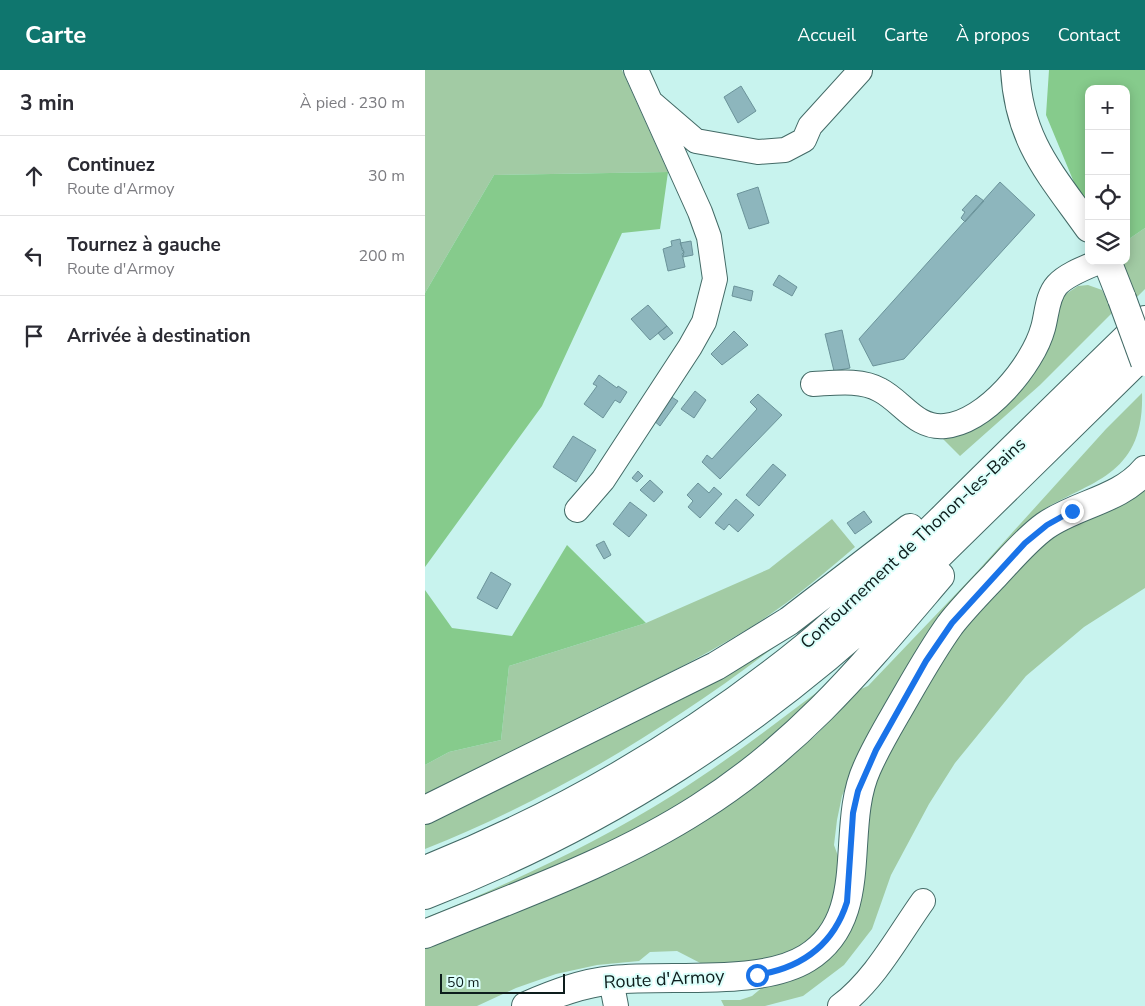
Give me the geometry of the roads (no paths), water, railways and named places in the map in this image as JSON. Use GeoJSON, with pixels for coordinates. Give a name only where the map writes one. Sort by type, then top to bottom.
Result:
{"type":"FeatureCollection","features":[{"type":"Feature","properties":{"kind":"main road"},"geometry":{"type":"LineString","coordinates":[[1015,70],[1020,106],[1033,147],[1056,185],[1085,223]]}},
{"type":"Feature","properties":{"kind":"main road"},"geometry":{"type":"LineString","coordinates":[[1109,265],[1145,362]]}},
{"type":"Feature","properties":{"kind":"main road","name":"Contournement de Thonon-les-Bains"},"geometry":{"type":"LineString","coordinates":[[425,870],[503,836],[583,797],[650,758],[754,687],[842,614],[1145,320]]}},
{"type":"Feature","properties":{"kind":"main road","name":"Contournement de Thonon-les-Bains"},"geometry":{"type":"LineString","coordinates":[[425,895],[503,863],[609,810],[673,772],[779,698],[862,629],[1145,353]]}},
{"type":"Feature","properties":{"kind":"main road"},"geometry":{"type":"LineString","coordinates":[[425,934],[618,852],[685,817],[748,774],[798,733],[852,680],[1051,445]]}},
{"type":"Feature","properties":{"kind":"main road"},"geometry":{"type":"LineString","coordinates":[[425,810],[676,687],[751,646],[838,584],[1015,447]]}},
{"type":"Feature","properties":{"kind":"main road","name":"Route d'Armoy"},"geometry":{"type":"LineString","coordinates":[[526,1006],[572,988],[611,980],[757,975],[799,963],[821,948],[837,927],[847,902],[853,813],[866,770],[938,642],[967,606],[1035,533],[1059,517],[1126,487],[1145,470]]}},
{"type":"Feature","properties":{"kind":"street"},"geometry":{"type":"LineString","coordinates":[[577,510],[603,480],[690,347],[704,322],[715,279],[709,237],[700,212],[636,70]]}},
{"type":"Feature","properties":{"kind":"street"},"geometry":{"type":"LineString","coordinates":[[648,100],[697,141],[759,152],[785,150],[804,140],[810,126],[861,72]]}},
{"type":"Feature","properties":{"kind":"street"},"geometry":{"type":"LineString","coordinates":[[813,384],[862,384],[880,390],[915,418],[932,425],[951,425],[972,416],[996,398],[1026,365],[1043,328],[1047,307],[1056,286],[1063,280],[1093,265]]}},
{"type":"Feature","properties":{"kind":"street"},"geometry":{"type":"LineString","coordinates":[[840,1006],[853,996],[868,980],[923,901]]}},
{"type":"Feature","properties":{"kind":"street"},"geometry":{"type":"LineString","coordinates":[[611,980],[616,1006]]}}]}
